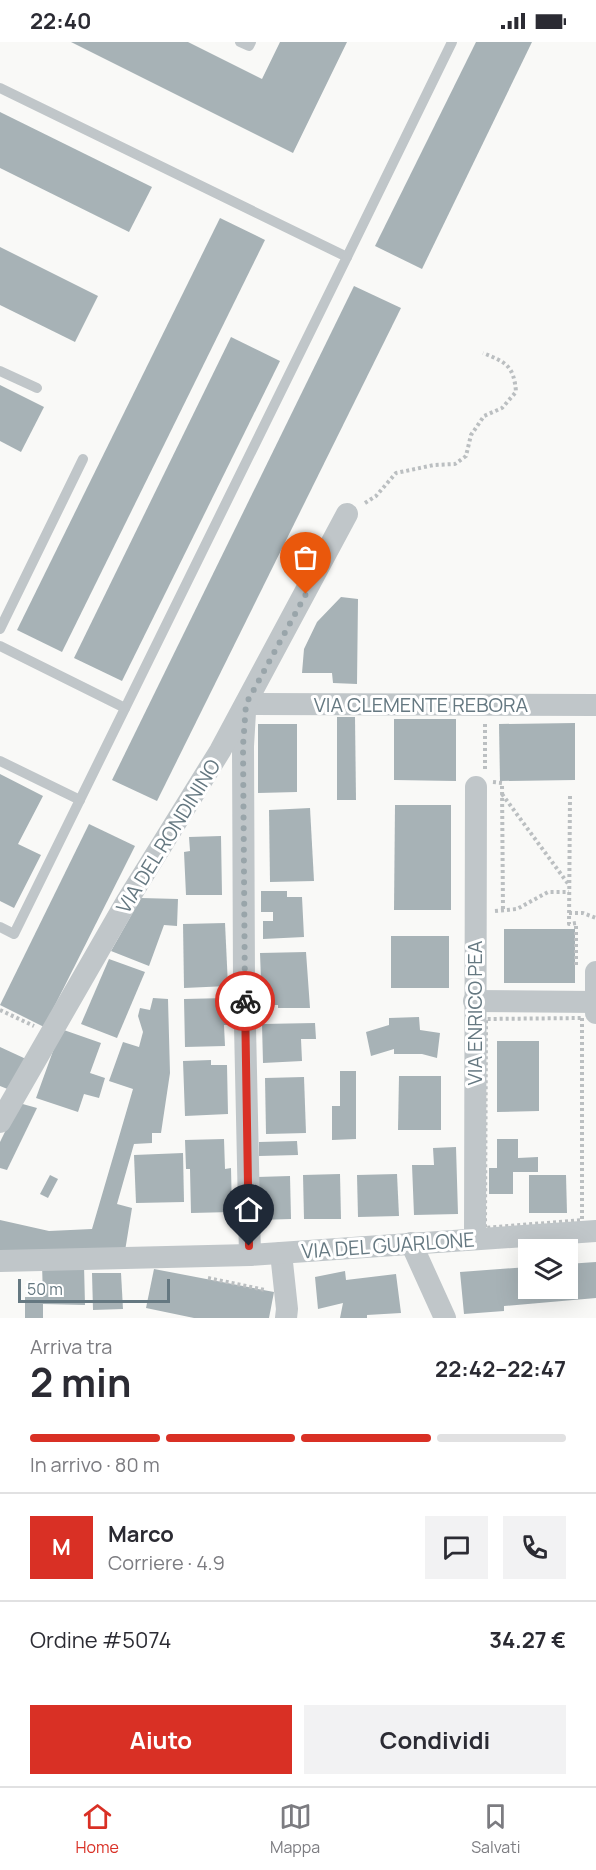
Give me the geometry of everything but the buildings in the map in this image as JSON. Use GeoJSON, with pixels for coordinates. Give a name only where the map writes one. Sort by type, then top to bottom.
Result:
{"type":"FeatureCollection","features":[{"type":"Feature","properties":{"kind":"street","name":"VIA DEL RONDININO"},"geometry":{"type":"LineString","coordinates":[[0,1122],[127,901],[220,751],[347,514]]}},
{"type":"Feature","properties":{"kind":"street","name":"VIA CLEMENTE REBORA"},"geometry":{"type":"LineString","coordinates":[[246,704],[596,705]]}},
{"type":"Feature","properties":{"kind":"street"},"geometry":{"type":"LineString","coordinates":[[246,704],[243,746],[244,980],[250,1255]]}},
{"type":"Feature","properties":{"kind":"street","name":"VIA ENRICO PEA"},"geometry":{"type":"LineString","coordinates":[[475,1239],[475,911],[481,779]]}},
{"type":"Feature","properties":{"kind":"street"},"geometry":{"type":"LineString","coordinates":[[474,1001],[591,1011],[586,970]]}},
{"type":"Feature","properties":{"kind":"street","name":"VIA DEL GUARLONE"},"geometry":{"type":"LineString","coordinates":[[0,1261],[250,1255],[475,1239],[589,1225]]}},
{"type":"Feature","properties":{"kind":"street"},"geometry":{"type":"LineString","coordinates":[[411,1244],[445,1318]]}},
{"type":"Feature","properties":{"kind":"street"},"geometry":{"type":"LineString","coordinates":[[281,1253],[286,1318]]}},
{"type":"Feature","properties":{"kind":"lane"},"geometry":{"type":"LineString","coordinates":[[240,42],[249,46],[251,42]]}},
{"type":"Feature","properties":{"kind":"lane"},"geometry":{"type":"LineString","coordinates":[[0,927],[14,934],[452,42]]}},
{"type":"Feature","properties":{"kind":"lane"},"geometry":{"type":"LineString","coordinates":[[0,88],[347,258]]}},
{"type":"Feature","properties":{"kind":"lane"},"geometry":{"type":"LineString","coordinates":[[0,371],[37,388]]}},
{"type":"Feature","properties":{"kind":"lane"},"geometry":{"type":"LineString","coordinates":[[0,629],[83,459]]}},
{"type":"Feature","properties":{"kind":"lane"},"geometry":{"type":"LineString","coordinates":[[0,646],[125,708]]}},
{"type":"Feature","properties":{"kind":"lane"},"geometry":{"type":"LineString","coordinates":[[0,760],[80,800]]}},
{"type":"Feature","properties":{"kind":"path"},"geometry":{"type":"LineString","coordinates":[[347,514],[369,502],[396,473],[434,465],[455,464],[466,456],[471,435],[484,416],[502,408],[516,392],[514,375],[504,362],[483,353]]}},
{"type":"Feature","properties":{"kind":"path"},"geometry":{"type":"LineString","coordinates":[[481,779],[485,717]]}},
{"type":"Feature","properties":{"kind":"path"},"geometry":{"type":"LineString","coordinates":[[502,794],[569,885]]}},
{"type":"Feature","properties":{"kind":"path"},"geometry":{"type":"LineString","coordinates":[[570,796],[569,924],[576,923],[586,970]]}},
{"type":"Feature","properties":{"kind":"path"},"geometry":{"type":"LineString","coordinates":[[475,911],[517,909],[548,892],[569,892]]}},
{"type":"Feature","properties":{"kind":"path"},"geometry":{"type":"LineString","coordinates":[[569,913],[583,913],[596,918]]}},
{"type":"Feature","properties":{"kind":"path"},"geometry":{"type":"LineString","coordinates":[[0,1010],[50,1034]]}},
{"type":"Feature","properties":{"kind":"path"},"geometry":{"type":"LineString","coordinates":[[589,1225],[591,1011]]}},
{"type":"Feature","properties":{"kind":"path"},"geometry":{"type":"LineString","coordinates":[[207,1278],[274,1291]]}},
{"type":"Feature","properties":{"kind":"way so far"},"geometry":{"type":"LineString","coordinates":[[245,1001],[243,746],[246,704],[306,594]]}},
{"type":"Feature","properties":{"kind":"route"},"geometry":{"type":"LineString","coordinates":[[245,1001],[249,1246]]}}]}
